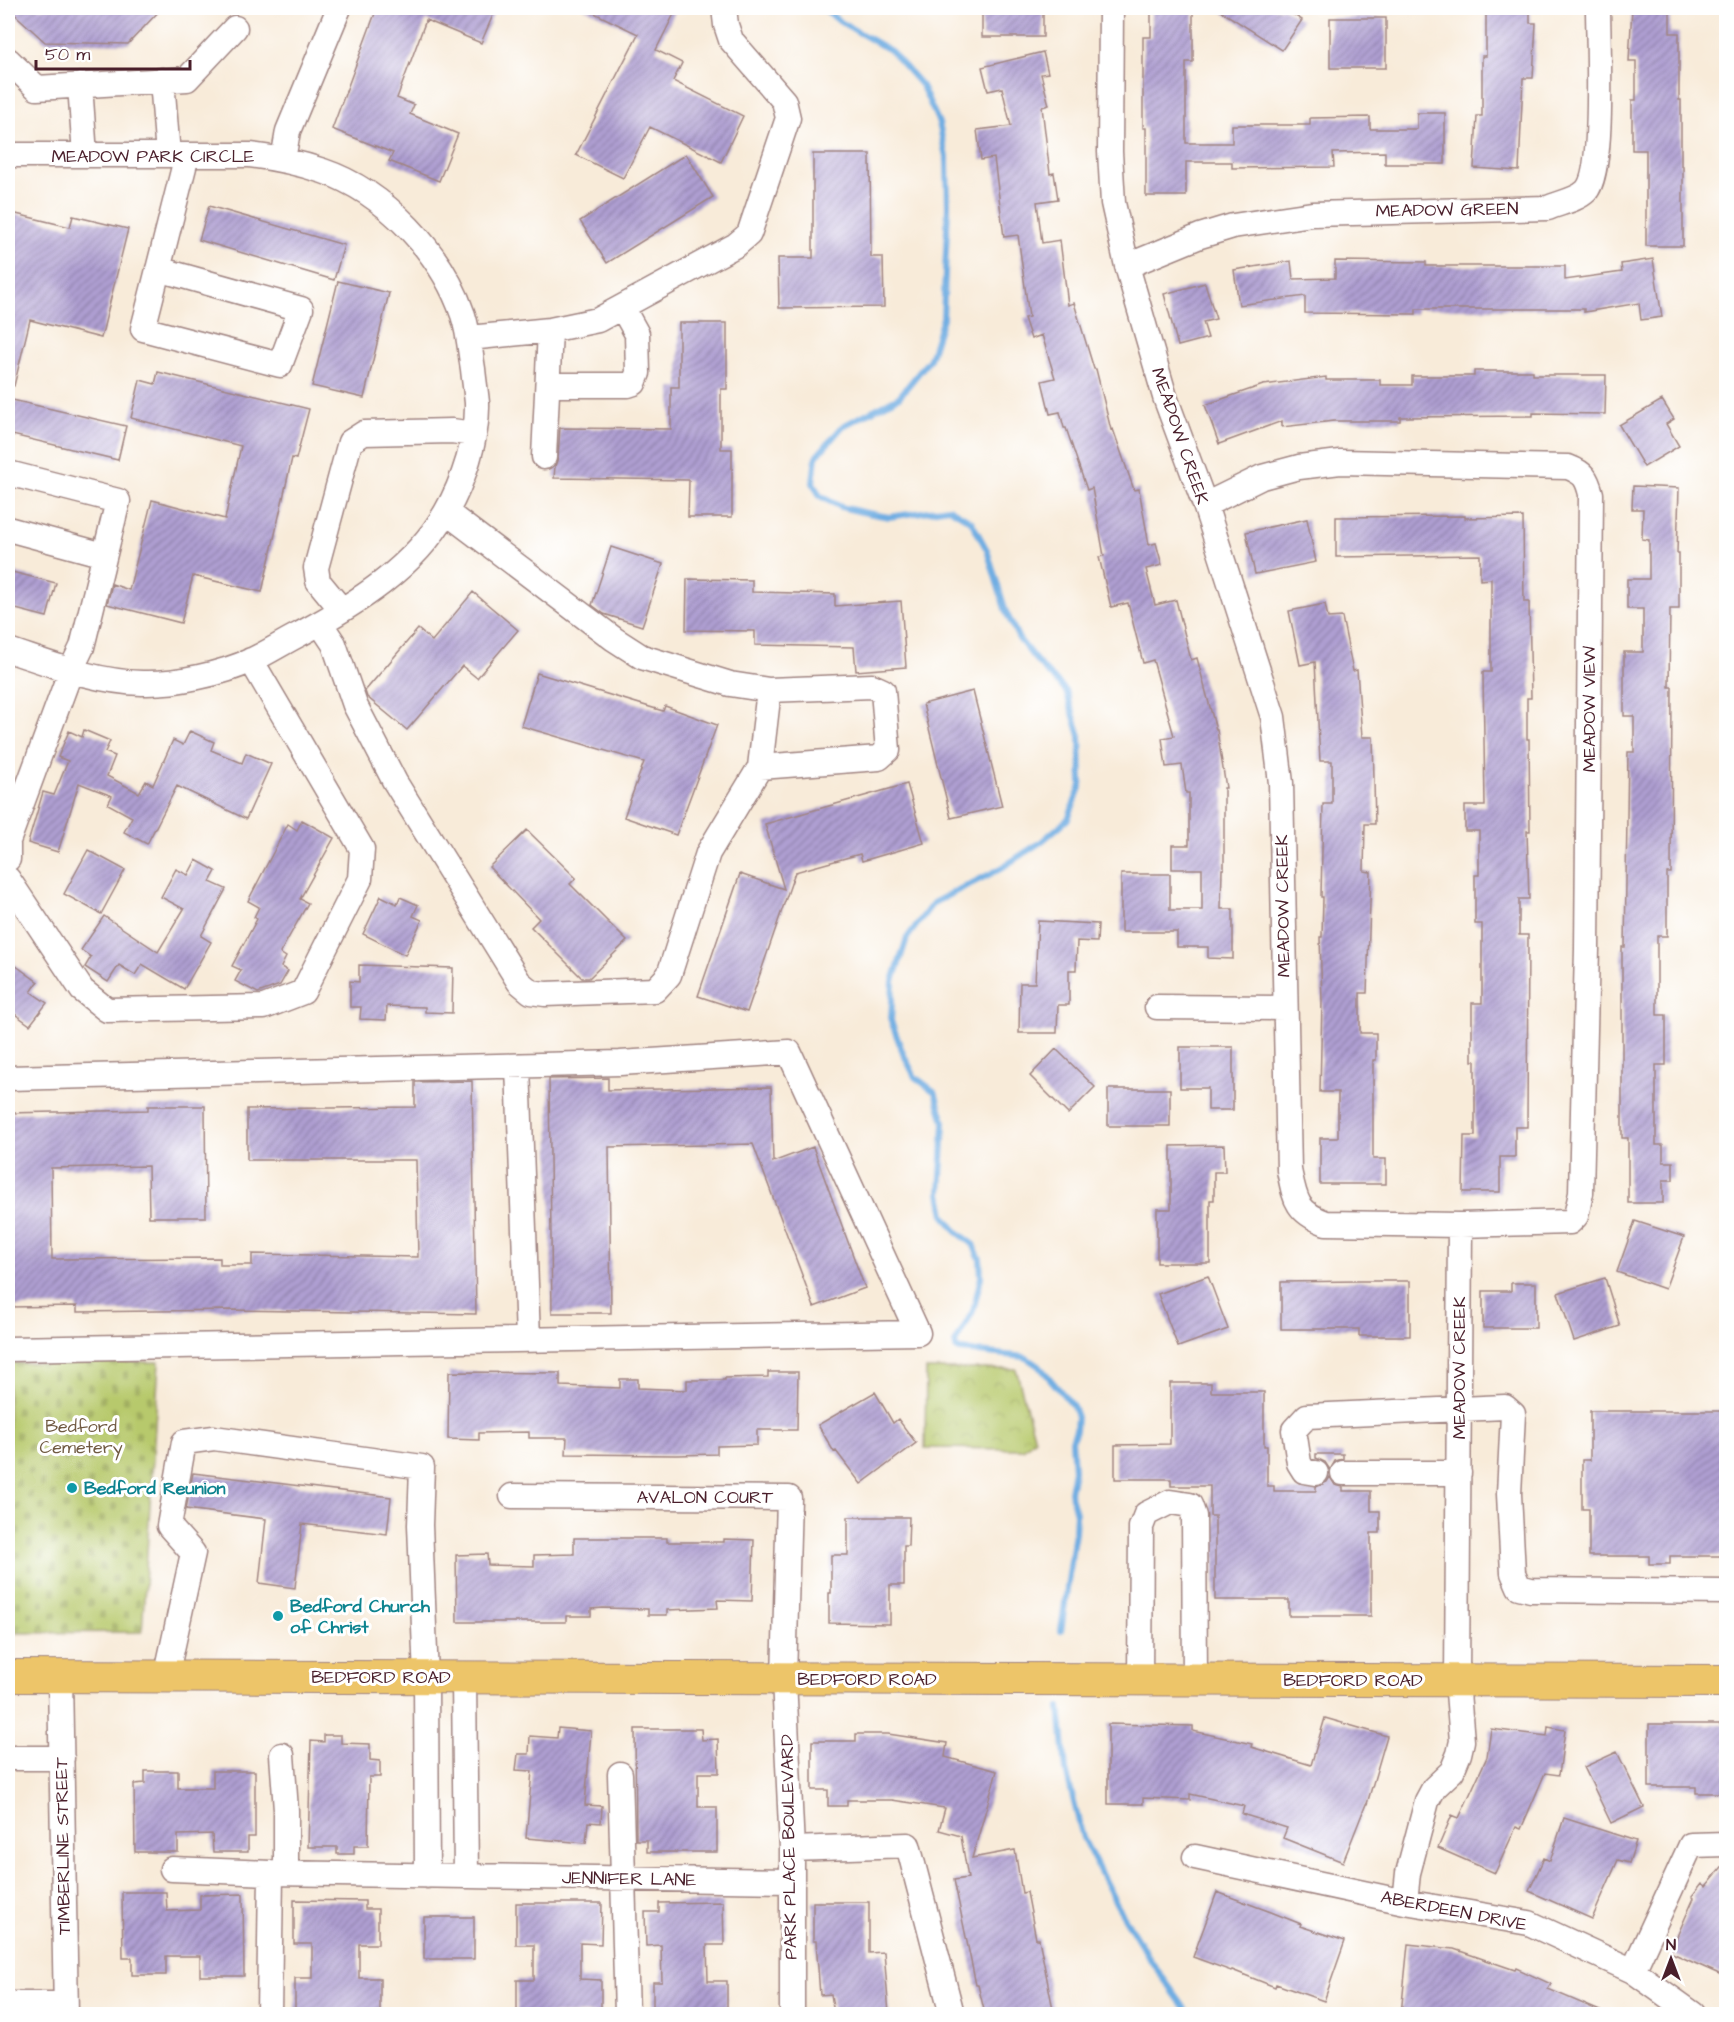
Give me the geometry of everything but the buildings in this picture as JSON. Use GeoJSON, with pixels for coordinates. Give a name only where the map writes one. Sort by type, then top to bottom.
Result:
{"type":"FeatureCollection","features":[{"type":"Feature","properties":{"kind":"main road","name":"BEDFORD ROAD"},"geometry":{"type":"LineString","coordinates":[[8,1676],[1726,1681]]}},
{"type":"Feature","properties":{"kind":"street"},"geometry":{"type":"LineString","coordinates":[[283,160],[288,131],[339,8]]}},
{"type":"Feature","properties":{"kind":"street"},"geometry":{"type":"LineString","coordinates":[[469,338],[550,330],[598,320],[736,245],[749,234],[788,118],[784,101],[731,40],[724,8]]}},
{"type":"Feature","properties":{"kind":"street","name":"MEADOW CREEK"},"geometry":{"type":"LineString","coordinates":[[1111,8],[1110,152],[1113,203],[1127,266],[1165,397],[1205,505],[1273,717],[1281,783],[1289,1170],[1295,1199],[1312,1218],[1326,1223],[1460,1225],[1457,1680],[1462,1741],[1452,1771],[1434,1788],[1427,1801],[1408,1873],[1405,1902]]}},
{"type":"Feature","properties":{"kind":"street","name":"MEADOW GREEN"},"geometry":{"type":"LineString","coordinates":[[1127,266],[1200,236],[1233,226],[1312,214],[1548,208],[1580,196],[1587,189],[1596,165],[1598,8]]}},
{"type":"Feature","properties":{"kind":"street"},"geometry":{"type":"LineString","coordinates":[[8,60],[37,88],[187,79],[235,28]]}},
{"type":"Feature","properties":{"kind":"street"},"geometry":{"type":"LineString","coordinates":[[158,269],[301,309],[280,365],[143,329],[158,269],[177,155],[162,80]]}},
{"type":"Feature","properties":{"kind":"street"},"geometry":{"type":"LineString","coordinates":[[80,85],[85,155]]}},
{"type":"Feature","properties":{"kind":"street","name":"MEADOW PARK CIRCLE"},"geometry":{"type":"LineString","coordinates":[[8,155],[250,155],[283,160],[325,171],[357,188],[393,212],[422,242],[448,282],[462,314],[469,338],[477,405],[473,434],[459,485],[446,512],[429,537],[400,569],[320,623],[251,660],[184,680],[142,683],[106,679],[8,650]]}},
{"type":"Feature","properties":{"kind":"street"},"geometry":{"type":"LineString","coordinates":[[548,385],[628,385],[634,383],[638,373],[637,334],[622,307]]}},
{"type":"Feature","properties":{"kind":"street"},"geometry":{"type":"LineString","coordinates":[[544,457],[550,330]]}},
{"type":"Feature","properties":{"kind":"street"},"geometry":{"type":"LineString","coordinates":[[341,609],[318,581],[316,568],[350,441],[364,433],[452,431],[473,434]]}},
{"type":"Feature","properties":{"kind":"street","name":"MEADOW VIEW"},"geometry":{"type":"LineString","coordinates":[[1205,505],[1262,477],[1299,467],[1340,462],[1569,467],[1582,472],[1587,478],[1591,494],[1588,854],[1581,1194],[1576,1216],[1570,1222],[1460,1225]]}},
{"type":"Feature","properties":{"kind":"street"},"geometry":{"type":"LineString","coordinates":[[8,473],[118,501],[82,647],[71,670],[8,841],[8,859]]}},
{"type":"Feature","properties":{"kind":"street"},"geometry":{"type":"LineString","coordinates":[[446,512],[614,639],[642,657],[730,684],[769,690],[872,686],[883,692],[888,750],[879,758],[760,766]]}},
{"type":"Feature","properties":{"kind":"street"},"geometry":{"type":"LineString","coordinates":[[8,529],[104,555]]}},
{"type":"Feature","properties":{"kind":"street"},"geometry":{"type":"LineString","coordinates":[[320,623],[334,644],[355,705],[396,782],[519,982],[531,992],[545,994],[655,990],[669,975],[708,853],[760,766],[769,690]]}},
{"type":"Feature","properties":{"kind":"street"},"geometry":{"type":"LineString","coordinates":[[8,879],[82,990],[107,1010],[264,1007],[303,992],[360,879],[362,849],[251,660]]}},
{"type":"Feature","properties":{"kind":"street"},"geometry":{"type":"LineString","coordinates":[[1157,1006],[1285,1008]]}},
{"type":"Feature","properties":{"kind":"street"},"geometry":{"type":"LineString","coordinates":[[8,1078],[620,1063],[789,1052],[918,1333],[8,1349]]}},
{"type":"Feature","properties":{"kind":"street"},"geometry":{"type":"LineString","coordinates":[[518,1066],[528,1340]]}},
{"type":"Feature","properties":{"kind":"street"},"geometry":{"type":"LineString","coordinates":[[1316,1473],[1304,1471],[1299,1463],[1294,1430],[1307,1416],[1505,1407],[1513,1414],[1509,1494],[1513,1573],[1518,1587],[1531,1590],[1726,1592]]}},
{"type":"Feature","properties":{"kind":"street"},"geometry":{"type":"LineString","coordinates":[[166,1677],[193,1553],[169,1526],[184,1442],[214,1438],[422,1467],[420,1525],[426,1678],[428,1876]]}},
{"type":"Feature","properties":{"kind":"street"},"geometry":{"type":"LineString","coordinates":[[1343,1473],[1459,1473]]}},
{"type":"Feature","properties":{"kind":"street","name":"AVALON COURT"},"geometry":{"type":"LineString","coordinates":[[512,1496],[789,1498],[784,1679]]}},
{"type":"Feature","properties":{"kind":"street"},"geometry":{"type":"LineString","coordinates":[[1140,1680],[1141,1527],[1146,1514],[1170,1502],[1190,1505],[1194,1516],[1195,1680]]}},
{"type":"Feature","properties":{"kind":"street","name":"TIMBERLINE STREET"},"geometry":{"type":"LineString","coordinates":[[60,1677],[65,2009]]}},
{"type":"Feature","properties":{"kind":"street"},"geometry":{"type":"LineString","coordinates":[[464,1678],[466,1876]]}},
{"type":"Feature","properties":{"kind":"street","name":"PARK PLACE BOULEVARD"},"geometry":{"type":"LineString","coordinates":[[784,1679],[792,1849],[792,2014]]}},
{"type":"Feature","properties":{"kind":"street"},"geometry":{"type":"LineString","coordinates":[[269,2014],[278,1874],[286,1810],[282,1755]]}},
{"type":"Feature","properties":{"kind":"street"},"geometry":{"type":"LineString","coordinates":[[8,1758],[62,1758]]}},
{"type":"Feature","properties":{"kind":"street"},"geometry":{"type":"LineString","coordinates":[[620,1774],[627,2014]]}},
{"type":"Feature","properties":{"kind":"street"},"geometry":{"type":"LineString","coordinates":[[427,1783],[465,1782]]}},
{"type":"Feature","properties":{"kind":"street"},"geometry":{"type":"LineString","coordinates":[[1633,1971],[1691,1845],[1726,1844]]}},
{"type":"Feature","properties":{"kind":"street"},"geometry":{"type":"LineString","coordinates":[[792,1849],[908,1845],[952,2014]]}},
{"type":"Feature","properties":{"kind":"street","name":"ABERDEEN DRIVE"},"geometry":{"type":"LineString","coordinates":[[1195,1857],[1405,1902],[1529,1923],[1633,1971],[1693,2014]]}},
{"type":"Feature","properties":{"kind":"street","name":"JENNIFER LANE"},"geometry":{"type":"LineString","coordinates":[[172,1869],[278,1874],[792,1881]]}},
{"type":"Feature","properties":{"kind":"street"},"geometry":{"type":"LineString","coordinates":[[8,2004],[65,2009]]}},
{"type":"Feature","properties":{"kind":"green space","name":"Bedford Cemetery"},"geometry":{"type":"Polygon","coordinates":[[[159,1362],[142,1632],[8,1633],[8,1363],[159,1362]]]}},
{"type":"Feature","properties":{"kind":"green space"},"geometry":{"type":"Polygon","coordinates":[[[926,1369],[1016,1369],[1035,1439],[1023,1449],[925,1448],[926,1369]]]}},
{"type":"Feature","properties":{"kind":"waterway"},"geometry":{"type":"LineString","coordinates":[[823,8],[839,21],[891,51],[922,86],[939,123],[947,162],[948,207],[943,318],[930,359],[899,397],[843,426],[816,457],[813,483],[820,496],[841,507],[889,517],[949,508],[971,521],[987,550],[1006,612],[1019,639],[1039,664],[1066,691],[1080,736],[1081,785],[1068,819],[1041,842],[1000,869],[933,903],[907,938],[893,981],[891,1021],[915,1077],[935,1092],[944,1122],[940,1193],[944,1215],[956,1231],[973,1244],[980,1259],[981,1277],[973,1311],[955,1343],[956,1348],[1025,1357],[1040,1367],[1073,1406],[1077,1417],[1072,1440],[1074,1470],[1070,1492],[1076,1513],[1075,1532],[1061,1631]]}},
{"type":"Feature","properties":{"kind":"waterway"},"geometry":{"type":"LineString","coordinates":[[1060,1707],[1066,1771],[1083,1838],[1117,1905],[1153,1964],[1189,2014]]}},
{"type":"Feature","properties":{"kind":"place","name":"Bedford Reunion"},"geometry":{"type":"Point","coordinates":[72,1488]}},
{"type":"Feature","properties":{"kind":"place","name":"Bedford Church of Christ"},"geometry":{"type":"Point","coordinates":[278,1616]}}]}
